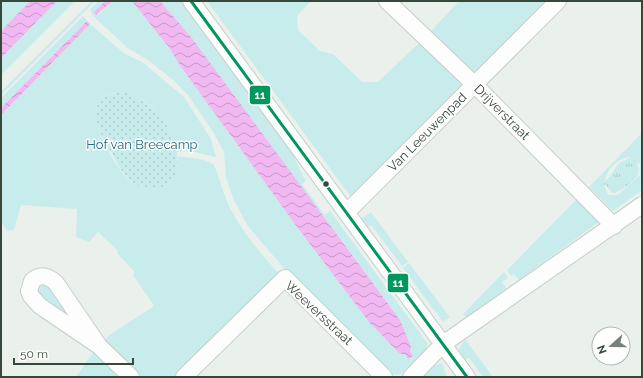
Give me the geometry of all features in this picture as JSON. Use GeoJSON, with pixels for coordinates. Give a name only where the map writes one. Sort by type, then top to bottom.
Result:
{"type":"FeatureCollection","features":[{"type":"Feature","properties":{"kind":"street"},"geometry":{"type":"LineString","coordinates":[[191,1],[467,377]]}},
{"type":"Feature","properties":{"kind":"street","name":"Drijverstraat"},"geometry":{"type":"LineString","coordinates":[[387,1],[475,85],[614,226]]}},
{"type":"Feature","properties":{"kind":"street","name":"Van Leeuwenpad"},"geometry":{"type":"LineString","coordinates":[[346,212],[558,1]]}},
{"type":"Feature","properties":{"kind":"street"},"geometry":{"type":"LineString","coordinates":[[411,377],[443,344],[642,205]]}},
{"type":"Feature","properties":{"kind":"street"},"geometry":{"type":"LineString","coordinates":[[99,346],[56,283],[46,276],[40,276],[32,281],[29,291],[31,296],[40,306],[99,346],[131,377]]}},
{"type":"Feature","properties":{"kind":"street","name":"Weeversstraat"},"geometry":{"type":"LineString","coordinates":[[184,377],[285,278],[384,377]]}},
{"type":"Feature","properties":{"kind":"green space"},"geometry":{"type":"Polygon","coordinates":[[[1,1],[30,1],[1,31],[1,1]]]}},
{"type":"Feature","properties":{"kind":"green space"},"geometry":{"type":"Polygon","coordinates":[[[57,1],[75,1],[1,75],[1,58],[57,1]]]}},
{"type":"Feature","properties":{"kind":"green space"},"geometry":{"type":"Polygon","coordinates":[[[92,1],[95,1],[1,95],[1,92],[92,1]]]}},
{"type":"Feature","properties":{"kind":"green space"},"geometry":{"type":"Polygon","coordinates":[[[99,1],[105,1],[94,12],[98,15],[113,1],[132,1],[170,49],[181,67],[300,231],[369,322],[400,354],[405,354],[408,359],[413,356],[409,349],[400,320],[195,43],[160,1],[181,1],[293,154],[306,181],[302,184],[325,215],[330,211],[428,344],[426,350],[401,374],[393,375],[282,266],[247,225],[234,200],[226,178],[224,152],[213,132],[188,95],[173,80],[148,60],[129,49],[93,16],[90,9],[99,1]]]}},
{"type":"Feature","properties":{"kind":"green space"},"geometry":{"type":"Polygon","coordinates":[[[207,1],[311,1],[297,16],[298,30],[320,51],[333,54],[362,82],[378,82],[421,41],[467,86],[351,197],[207,1]]]}},
{"type":"Feature","properties":{"kind":"green space"},"geometry":{"type":"Polygon","coordinates":[[[459,1],[551,1],[475,78],[430,32],[459,1]]]}},
{"type":"Feature","properties":{"kind":"green space"},"geometry":{"type":"Polygon","coordinates":[[[83,16],[87,21],[1,108],[1,98],[83,16]]]}},
{"type":"Feature","properties":{"kind":"green space"},"geometry":{"type":"Polygon","coordinates":[[[90,24],[125,54],[142,62],[184,97],[211,139],[216,157],[189,151],[177,152],[165,122],[156,112],[132,95],[114,93],[106,97],[99,104],[96,112],[97,121],[105,144],[123,174],[132,182],[144,188],[154,189],[166,186],[173,178],[177,168],[178,156],[202,160],[214,165],[228,204],[235,217],[253,243],[280,275],[178,377],[140,377],[103,341],[111,334],[154,306],[133,275],[135,272],[117,253],[118,251],[98,232],[89,242],[76,237],[77,209],[21,205],[14,230],[7,231],[1,222],[1,115],[90,24]]]}},
{"type":"Feature","properties":{"kind":"green space","name":"Hof van Breecamp"},"geometry":{"type":"Polygon","coordinates":[[[123,92],[134,96],[154,110],[162,119],[172,137],[178,158],[177,169],[174,178],[167,185],[156,189],[149,189],[143,188],[134,183],[120,168],[101,135],[96,116],[97,107],[101,100],[110,95],[123,92]]]}},
{"type":"Feature","properties":{"kind":"green space"},"geometry":{"type":"Polygon","coordinates":[[[642,133],[642,190],[613,211],[589,187],[642,133]],[[630,157],[620,160],[612,166],[604,185],[608,195],[618,195],[640,175],[640,164],[630,157]]]}},
{"type":"Feature","properties":{"kind":"green space"},"geometry":{"type":"Polygon","coordinates":[[[629,157],[638,162],[637,164],[639,170],[637,177],[626,186],[615,193],[612,193],[606,185],[604,185],[605,179],[607,180],[619,163],[628,159],[629,157]]]}},
{"type":"Feature","properties":{"kind":"green space"},"geometry":{"type":"Polygon","coordinates":[[[578,198],[599,222],[519,280],[514,274],[511,276],[507,270],[578,198]]]}},
{"type":"Feature","properties":{"kind":"green space"},"geometry":{"type":"Polygon","coordinates":[[[371,212],[408,262],[402,266],[371,225],[367,227],[361,219],[371,212]]]}},
{"type":"Feature","properties":{"kind":"green space"},"geometry":{"type":"Polygon","coordinates":[[[409,263],[450,317],[443,322],[403,268],[409,263]]]}},
{"type":"Feature","properties":{"kind":"green space"},"geometry":{"type":"Polygon","coordinates":[[[504,272],[508,278],[502,282],[507,289],[467,319],[463,314],[504,272]]]}},
{"type":"Feature","properties":{"kind":"green space"},"geometry":{"type":"Polygon","coordinates":[[[46,283],[76,321],[51,308],[41,298],[37,285],[46,283]]]}},
{"type":"Feature","properties":{"kind":"green space"},"geometry":{"type":"Polygon","coordinates":[[[465,339],[493,377],[483,377],[469,358],[465,360],[458,351],[465,339]]]}},
{"type":"Feature","properties":{"kind":"green space"},"geometry":{"type":"Polygon","coordinates":[[[94,351],[120,377],[76,377],[94,351]]]}},
{"type":"Feature","properties":{"kind":"green space"},"geometry":{"type":"Polygon","coordinates":[[[442,363],[447,377],[423,377],[434,366],[442,363]]]}},
{"type":"Feature","properties":{"kind":"water"},"geometry":{"type":"Polygon","coordinates":[[[30,1],[57,1],[1,58],[1,31],[30,1]]]}},
{"type":"Feature","properties":{"kind":"water"},"geometry":{"type":"Polygon","coordinates":[[[105,1],[113,1],[96,15],[94,12],[105,1]]]}},
{"type":"Feature","properties":{"kind":"water"},"geometry":{"type":"Polygon","coordinates":[[[132,1],[160,1],[191,37],[400,320],[413,356],[408,359],[405,354],[400,354],[369,322],[300,231],[181,67],[170,49],[132,1]]]}},
{"type":"Feature","properties":{"kind":"water"},"geometry":{"type":"Polygon","coordinates":[[[87,21],[90,24],[1,115],[1,108],[87,21]]]}},
{"type":"Feature","properties":{"kind":"transit line","name":"11"},"geometry":{"type":"LineString","coordinates":[[191,1],[467,377]]}}]}
